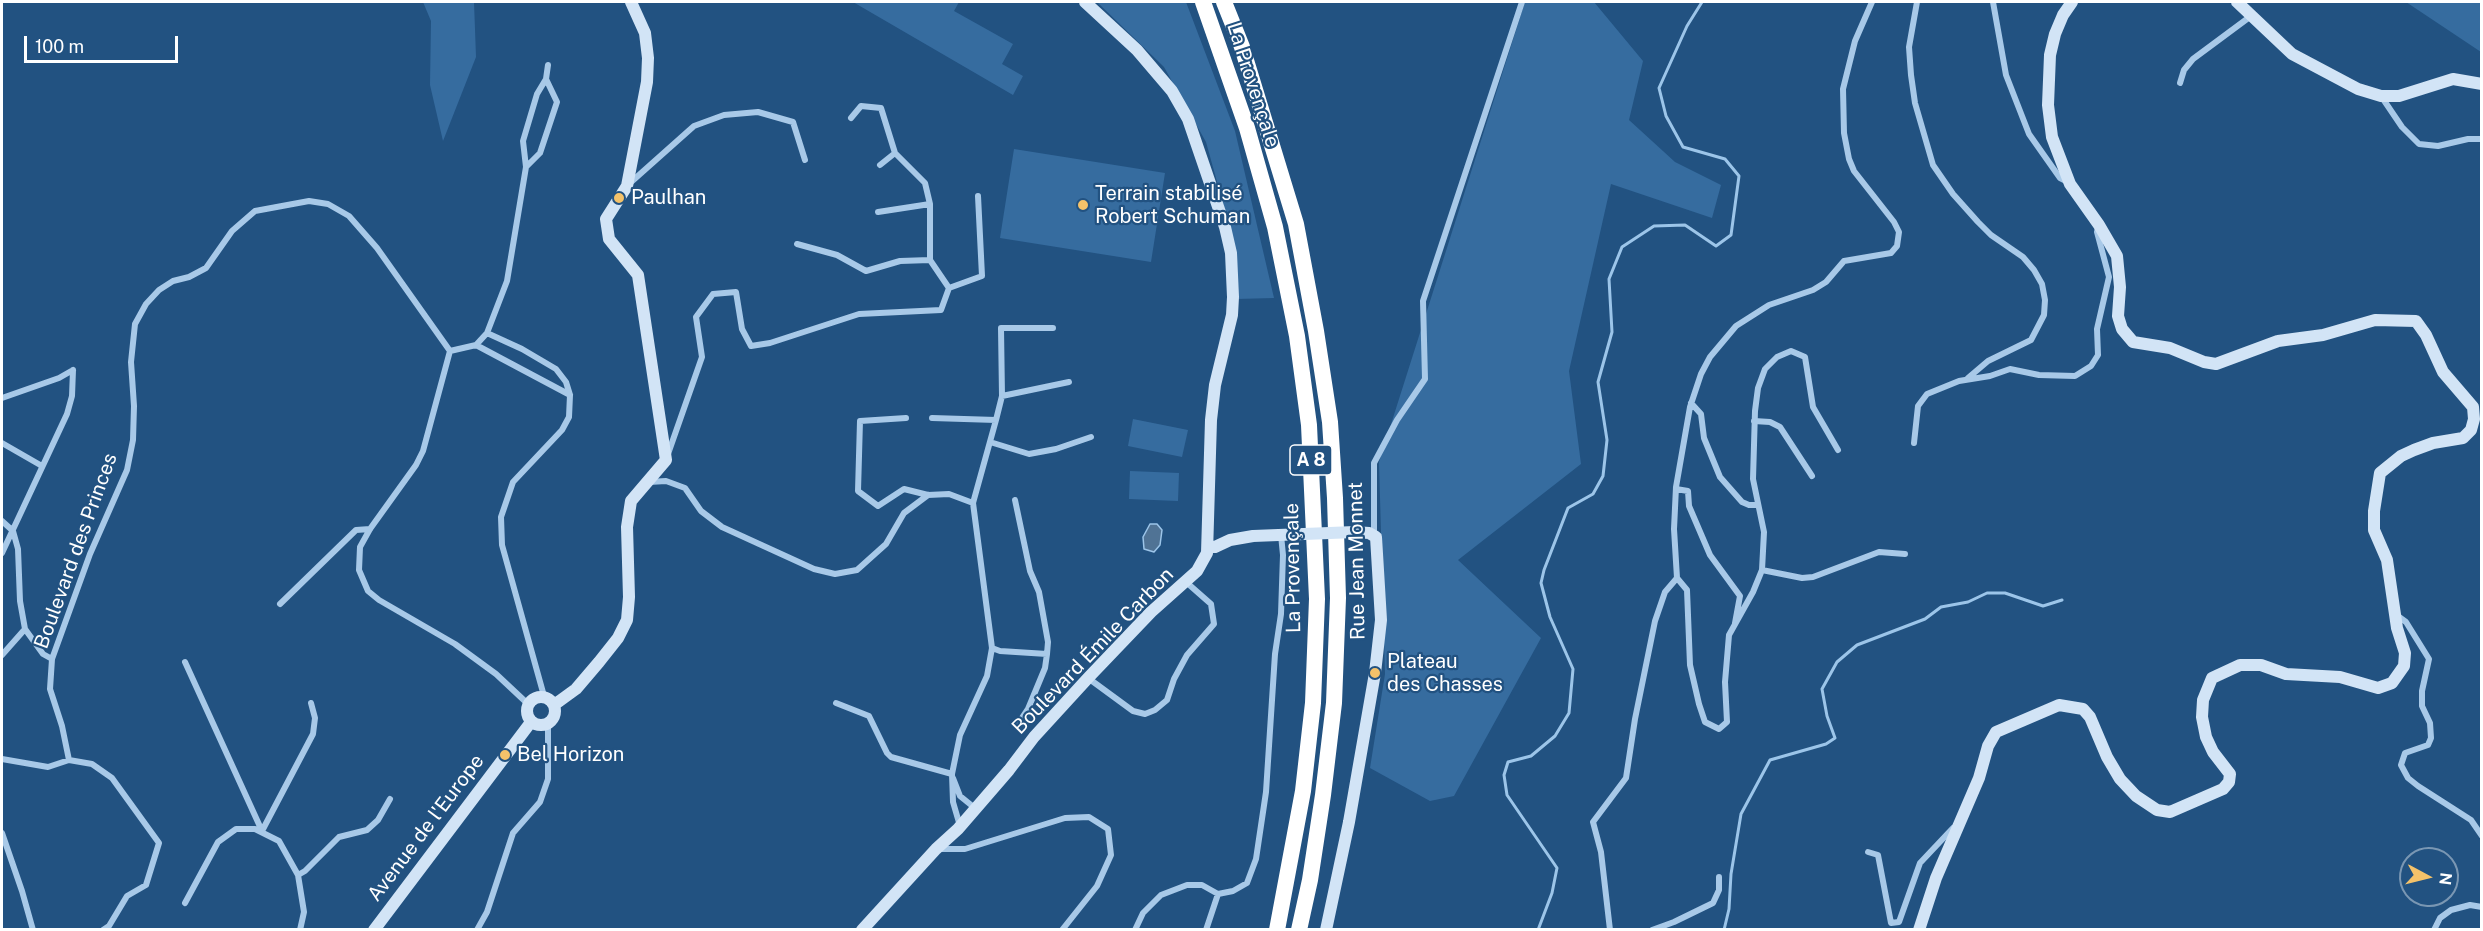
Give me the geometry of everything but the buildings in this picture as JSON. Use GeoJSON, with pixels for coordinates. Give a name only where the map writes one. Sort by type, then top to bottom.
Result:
{"type":"FeatureCollection","features":[{"type":"Feature","properties":{"kind":"highway","name":"La Provençale"},"geometry":{"type":"LineString","coordinates":[[1203,2],[1247,128],[1275,226],[1297,336],[1309,425],[1317,599],[1313,703],[1303,791],[1277,930]]}},
{"type":"Feature","properties":{"kind":"highway","name":"La Provençale"},"geometry":{"type":"LineString","coordinates":[[1224,2],[1242,47],[1296,224],[1330,422],[1338,598],[1334,703],[1310,880],[1299,930]]}},
{"type":"Feature","properties":{"kind":"street"},"geometry":{"type":"LineString","coordinates":[[627,186],[647,74],[645,33],[631,2]]}},
{"type":"Feature","properties":{"kind":"street"},"geometry":{"type":"LineString","coordinates":[[1085,2],[1137,50],[1172,91],[1188,119],[1218,200],[1231,253],[1232,315],[1215,385],[1211,420],[1208,546],[1215,547],[1242,537],[1355,532],[1374,534]]}},
{"type":"Feature","properties":{"kind":"street","name":"Rue Jean Monnet"},"geometry":{"type":"LineString","coordinates":[[1326,930],[1349,822],[1378,656],[1381,608],[1378,542],[1374,534],[1374,463],[1397,420],[1425,379],[1422,301],[1522,2]]}},
{"type":"Feature","properties":{"kind":"street"},"geometry":{"type":"LineString","coordinates":[[1838,450],[1813,407],[1805,357],[1791,351],[1777,357],[1764,369],[1758,388],[1754,421],[1753,479],[1764,531],[1762,570],[1753,592],[1728,635],[1725,682],[1727,722],[1719,729],[1705,722],[1699,704],[1690,665],[1687,590],[1677,578],[1674,529],[1676,489],[1691,403],[1701,374],[1710,357],[1736,326],[1769,305],[1813,290],[1827,282],[1844,261],[1891,253],[1897,246],[1899,232],[1894,222],[1854,171],[1844,133],[1843,90],[1855,41],[1872,2]]}},
{"type":"Feature","properties":{"kind":"street"},"geometry":{"type":"LineString","coordinates":[[1917,2],[1909,47],[1911,75],[1915,104],[1933,165],[1953,194],[1978,222],[1991,235],[2023,257],[2034,270],[2042,284],[2045,300],[2044,315],[2031,340],[1988,361],[1968,378]]}},
{"type":"Feature","properties":{"kind":"street"},"geometry":{"type":"LineString","coordinates":[[1993,2],[2006,75],[2029,134],[2060,178],[2070,184]]}},
{"type":"Feature","properties":{"kind":"street"},"geometry":{"type":"LineString","coordinates":[[1919,930],[1936,878],[1979,778],[1988,746],[1996,732],[2059,705],[2083,709],[2090,717],[2107,757],[2120,778],[2136,796],[2157,810],[2170,812],[2208,797],[2223,789],[2229,782],[2230,774],[2213,752],[2206,736],[2202,717],[2203,700],[2212,678],[2240,665],[2261,665],[2286,674],[2340,677],[2378,687],[2392,683],[2404,666],[2405,653],[2395,614],[2392,581],[2387,560],[2374,530],[2374,511],[2380,473],[2401,456],[2414,450],[2433,443],[2463,438],[2470,430],[2474,419],[2473,407],[2443,372],[2426,335],[2416,321],[2375,320],[2323,335],[2278,341],[2216,364],[2204,362],[2170,348],[2133,342],[2122,329],[2118,316],[2120,287],[2117,256],[2099,225],[2070,184],[2052,137],[2048,77],[2055,34],[2063,15],[2072,2]]}},
{"type":"Feature","properties":{"kind":"street"},"geometry":{"type":"LineString","coordinates":[[2237,2],[2292,54],[2358,90],[2381,96],[2399,96],[2453,79],[2481,84]]}},
{"type":"Feature","properties":{"kind":"street"},"geometry":{"type":"LineString","coordinates":[[2180,83],[2184,70],[2193,59],[2251,16]]}},
{"type":"Feature","properties":{"kind":"street"},"geometry":{"type":"LineString","coordinates":[[528,704],[496,674],[456,644],[379,600],[368,591],[363,582],[358,558],[360,547],[370,529],[416,465],[423,451],[450,351],[476,345],[487,333],[507,281],[526,167],[523,141],[537,94],[546,79],[548,65]]}},
{"type":"Feature","properties":{"kind":"street"},"geometry":{"type":"LineString","coordinates":[[526,167],[540,153],[557,102],[546,79]]}},
{"type":"Feature","properties":{"kind":"street"},"geometry":{"type":"LineString","coordinates":[[2381,96],[2402,127],[2419,144],[2438,146],[2468,139],[2481,139]]}},
{"type":"Feature","properties":{"kind":"street"},"geometry":{"type":"LineString","coordinates":[[851,118],[861,106],[881,108],[895,153],[925,183],[930,204],[930,260],[949,288]]}},
{"type":"Feature","properties":{"kind":"street"},"geometry":{"type":"LineString","coordinates":[[666,460],[638,275],[609,240],[606,219],[627,186],[694,126],[724,115],[758,112],[793,122],[805,160]]}},
{"type":"Feature","properties":{"kind":"street"},"geometry":{"type":"LineString","coordinates":[[880,165],[895,153]]}},
{"type":"Feature","properties":{"kind":"street"},"geometry":{"type":"LineString","coordinates":[[949,288],[982,276],[978,196]]}},
{"type":"Feature","properties":{"kind":"street","name":"Boulevard des Princes"},"geometry":{"type":"LineString","coordinates":[[69,760],[64,734],[50,689],[52,658],[90,554],[127,470],[133,440],[134,406],[131,362],[135,324],[146,304],[159,290],[173,281],[189,277],[206,268],[242,220],[255,211],[309,201],[328,204],[349,216],[378,248],[450,351]]}},
{"type":"Feature","properties":{"kind":"street"},"geometry":{"type":"LineString","coordinates":[[878,212],[930,204]]}},
{"type":"Feature","properties":{"kind":"street"},"geometry":{"type":"LineString","coordinates":[[1914,443],[1918,406],[1927,394],[1968,378],[1990,376],[2010,369],[2039,375],[2075,376],[2091,366],[2098,355],[2097,329],[2109,277],[2097,232],[2099,225]]}},
{"type":"Feature","properties":{"kind":"street"},"geometry":{"type":"LineString","coordinates":[[797,244],[837,255],[866,271],[900,261],[930,260]]}},
{"type":"Feature","properties":{"kind":"street"},"geometry":{"type":"LineString","coordinates":[[554,705],[576,689],[618,638],[627,620],[629,597],[627,527],[631,501],[666,460],[702,357],[696,317],[713,294],[736,292],[742,329],[751,346],[770,343],[858,314],[941,310],[949,288]]}},
{"type":"Feature","properties":{"kind":"street"},"geometry":{"type":"LineString","coordinates":[[960,827],[953,802],[952,774],[960,735],[987,676],[992,648],[973,503],[1002,396],[1001,328],[1053,328]]}},
{"type":"Feature","properties":{"kind":"street"},"geometry":{"type":"LineString","coordinates":[[487,333],[522,349],[556,369],[566,382],[570,395],[569,417],[562,430],[513,482],[501,517],[502,545],[544,696],[554,705],[554,717],[548,723],[539,725],[531,722],[526,713],[528,704],[535,697],[544,696]]}},
{"type":"Feature","properties":{"kind":"street"},"geometry":{"type":"LineString","coordinates":[[476,345],[570,395]]}},
{"type":"Feature","properties":{"kind":"street"},"geometry":{"type":"LineString","coordinates":[[2,398],[59,378],[74,370],[72,396],[67,414],[2,553]]}},
{"type":"Feature","properties":{"kind":"street"},"geometry":{"type":"LineString","coordinates":[[1002,396],[1069,382]]}},
{"type":"Feature","properties":{"kind":"street"},"geometry":{"type":"LineString","coordinates":[[1691,403],[1701,414],[1704,438],[1720,477],[1742,502],[1757,505]]}},
{"type":"Feature","properties":{"kind":"street"},"geometry":{"type":"LineString","coordinates":[[906,418],[860,421],[858,491],[878,506],[904,489],[928,495],[949,494],[973,503]]}},
{"type":"Feature","properties":{"kind":"street"},"geometry":{"type":"LineString","coordinates":[[932,418],[996,420]]}},
{"type":"Feature","properties":{"kind":"street"},"geometry":{"type":"LineString","coordinates":[[1754,421],[1770,422],[1780,426],[1812,476]]}},
{"type":"Feature","properties":{"kind":"street"},"geometry":{"type":"LineString","coordinates":[[990,442],[1029,454],[1056,449],[1091,437]]}},
{"type":"Feature","properties":{"kind":"street"},"geometry":{"type":"LineString","coordinates":[[2,443],[42,466]]}},
{"type":"Feature","properties":{"kind":"street"},"geometry":{"type":"LineString","coordinates":[[649,482],[666,481],[685,488],[701,511],[722,527],[814,569],[835,574],[857,570],[886,544],[904,513],[928,495]]}},
{"type":"Feature","properties":{"kind":"street"},"geometry":{"type":"LineString","coordinates":[[1676,489],[1688,491],[1689,506],[1710,555],[1740,596],[1734,627]]}},
{"type":"Feature","properties":{"kind":"street"},"geometry":{"type":"LineString","coordinates":[[1016,500],[1030,571],[1039,592],[1048,642],[1045,668],[1028,709],[1016,727]]}},
{"type":"Feature","properties":{"kind":"street"},"geometry":{"type":"LineString","coordinates":[[2,521],[13,531],[18,549],[20,601],[25,629],[43,654],[52,658]]}},
{"type":"Feature","properties":{"kind":"street"},"geometry":{"type":"LineString","coordinates":[[280,604],[356,530],[370,529]]}},
{"type":"Feature","properties":{"kind":"street"},"geometry":{"type":"LineString","coordinates":[[1135,930],[1143,913],[1161,895],[1186,885],[1202,885],[1218,894],[1233,891],[1247,883],[1256,859],[1262,828],[1275,654],[1281,614],[1283,555],[1281,535]]}},
{"type":"Feature","properties":{"kind":"street","name":"Boulevard Émile Carbon"},"geometry":{"type":"LineString","coordinates":[[862,930],[936,849],[960,827],[1034,737],[1088,678],[1151,612],[1186,582],[1203,562],[1208,546]]}},
{"type":"Feature","properties":{"kind":"street"},"geometry":{"type":"LineString","coordinates":[[1762,570],[1802,578],[1814,577],[1879,552],[1905,554]]}},
{"type":"Feature","properties":{"kind":"street"},"geometry":{"type":"LineString","coordinates":[[1610,930],[1601,852],[1593,822],[1626,777],[1655,621],[1665,592],[1677,578]]}},
{"type":"Feature","properties":{"kind":"street"},"geometry":{"type":"LineString","coordinates":[[1088,678],[1133,711],[1145,714],[1155,710],[1167,700],[1174,679],[1187,655],[1214,624],[1211,604],[1186,582]]}},
{"type":"Feature","properties":{"kind":"street"},"geometry":{"type":"LineString","coordinates":[[2395,614],[2406,622],[2429,659],[2422,691],[2422,706],[2430,723],[2431,738],[2428,745],[2405,753],[2401,765],[2408,778],[2418,786],[2472,820],[2481,836]]}},
{"type":"Feature","properties":{"kind":"street"},"geometry":{"type":"LineString","coordinates":[[2,655],[25,629]]}},
{"type":"Feature","properties":{"kind":"street"},"geometry":{"type":"LineString","coordinates":[[992,648],[1000,651],[1047,654]]}},
{"type":"Feature","properties":{"kind":"street"},"geometry":{"type":"LineString","coordinates":[[185,662],[262,831]]}},
{"type":"Feature","properties":{"kind":"street"},"geometry":{"type":"LineString","coordinates":[[836,703],[868,716],[891,757],[952,774]]}},
{"type":"Feature","properties":{"kind":"street"},"geometry":{"type":"LineString","coordinates":[[262,831],[313,734],[315,718],[311,704]]}},
{"type":"Feature","properties":{"kind":"street","name":"Avenue de l'Europe"},"geometry":{"type":"LineString","coordinates":[[374,930],[531,722]]}},
{"type":"Feature","properties":{"kind":"street"},"geometry":{"type":"LineString","coordinates":[[477,930],[487,912],[513,833],[540,802],[548,779],[548,723]]}},
{"type":"Feature","properties":{"kind":"street"},"geometry":{"type":"LineString","coordinates":[[2,759],[48,767],[69,760],[92,764],[112,778],[159,843],[146,885],[127,896],[110,926],[103,930]]}},
{"type":"Feature","properties":{"kind":"street"},"geometry":{"type":"LineString","coordinates":[[952,774],[960,796],[976,809]]}},
{"type":"Feature","properties":{"kind":"street"},"geometry":{"type":"LineString","coordinates":[[298,875],[305,872],[339,837],[367,830],[378,820],[390,799]]}},
{"type":"Feature","properties":{"kind":"street"},"geometry":{"type":"LineString","coordinates":[[936,849],[965,849],[1065,819],[1089,817],[1108,829],[1111,855],[1097,886],[1062,930]]}},
{"type":"Feature","properties":{"kind":"street"},"geometry":{"type":"LineString","coordinates":[[1868,852],[1878,855],[1891,923],[1899,922],[1920,863],[1962,819]]}},
{"type":"Feature","properties":{"kind":"street"},"geometry":{"type":"LineString","coordinates":[[185,903],[218,842],[237,829],[255,829],[279,841],[298,875],[304,912],[300,930]]}},
{"type":"Feature","properties":{"kind":"street"},"geometry":{"type":"LineString","coordinates":[[2,833],[33,930]]}},
{"type":"Feature","properties":{"kind":"street"},"geometry":{"type":"LineString","coordinates":[[1652,930],[1713,903],[1719,890],[1719,877]]}},
{"type":"Feature","properties":{"kind":"street"},"geometry":{"type":"LineString","coordinates":[[1206,930],[1218,894]]}},
{"type":"Feature","properties":{"kind":"street"},"geometry":{"type":"LineString","coordinates":[[2434,930],[2440,918],[2451,910],[2470,904],[2481,907]]}},
{"type":"Feature","properties":{"kind":"shaded area"},"geometry":{"type":"Polygon","coordinates":[[[423,2],[474,2],[476,57],[443,141],[430,85],[431,21],[423,2]]]}},
{"type":"Feature","properties":{"kind":"shaded area"},"geometry":{"type":"Polygon","coordinates":[[[853,2],[959,2],[954,11],[1013,44],[1002,64],[1023,76],[1013,95],[853,2]]]}},
{"type":"Feature","properties":{"kind":"shaded area"},"geometry":{"type":"Polygon","coordinates":[[[1097,2],[1186,2],[1235,131],[1274,298],[1236,299],[1231,232],[1206,142],[1164,67],[1097,2]]]}},
{"type":"Feature","properties":{"kind":"shaded area"},"geometry":{"type":"Polygon","coordinates":[[[1525,2],[1594,2],[1643,61],[1629,120],[1675,162],[1721,185],[1712,218],[1611,184],[1569,371],[1581,464],[1458,560],[1541,638],[1454,796],[1430,801],[1370,768],[1385,674],[1379,462],[1525,2]]]}},
{"type":"Feature","properties":{"kind":"shaded area"},"geometry":{"type":"Polygon","coordinates":[[[2406,2],[2481,2],[2481,52],[2406,2]]]}},
{"type":"Feature","properties":{"kind":"shaded area","name":"Terrain stabilisé Robert Schuman"},"geometry":{"type":"Polygon","coordinates":[[[1014,149],[1165,173],[1151,262],[1000,238],[1014,149]]]}},
{"type":"Feature","properties":{"kind":"shaded area"},"geometry":{"type":"Polygon","coordinates":[[[1133,419],[1188,430],[1182,457],[1128,446],[1133,419]]]}},
{"type":"Feature","properties":{"kind":"shaded area"},"geometry":{"type":"Polygon","coordinates":[[[1130,471],[1179,473],[1178,501],[1129,499],[1130,471]]]}},
{"type":"Feature","properties":{"kind":"shaded area"},"geometry":{"type":"Polygon","coordinates":[[[1150,524],[1157,524],[1162,530],[1160,545],[1154,552],[1144,549],[1143,537],[1150,524]]]}},
{"type":"Feature","properties":{"kind":"waterway"},"geometry":{"type":"LineString","coordinates":[[1538,930],[1552,893],[1557,868],[1507,795],[1504,775],[1508,762],[1531,756],[1555,736],[1569,713],[1573,669],[1550,617],[1541,583],[1568,508],[1593,494],[1603,476],[1607,440],[1598,382],[1612,332],[1609,279],[1622,247],[1654,226],[1685,225],[1716,246],[1731,235],[1739,176],[1725,159],[1683,147],[1666,116],[1659,88],[1687,26],[1702,2]]}},
{"type":"Feature","properties":{"kind":"waterway"},"geometry":{"type":"LineString","coordinates":[[1724,930],[1729,909],[1731,874],[1741,814],[1770,760],[1826,744],[1835,738],[1827,716],[1822,689],[1837,662],[1857,645],[1925,619],[1941,607],[1968,602],[1987,593],[2005,593],[2043,606],[2062,600]]}},
{"type":"Feature","properties":{"kind":"place","name":"Paulhan"},"geometry":{"type":"Point","coordinates":[619,198]}},
{"type":"Feature","properties":{"kind":"place","name":"Terrain stabilisé Robert Schuman"},"geometry":{"type":"Point","coordinates":[1083,205]}},
{"type":"Feature","properties":{"kind":"place","name":"Plateau des Chasses"},"geometry":{"type":"Point","coordinates":[1375,673]}},
{"type":"Feature","properties":{"kind":"place","name":"Bel Horizon"},"geometry":{"type":"Point","coordinates":[505,755]}}]}
